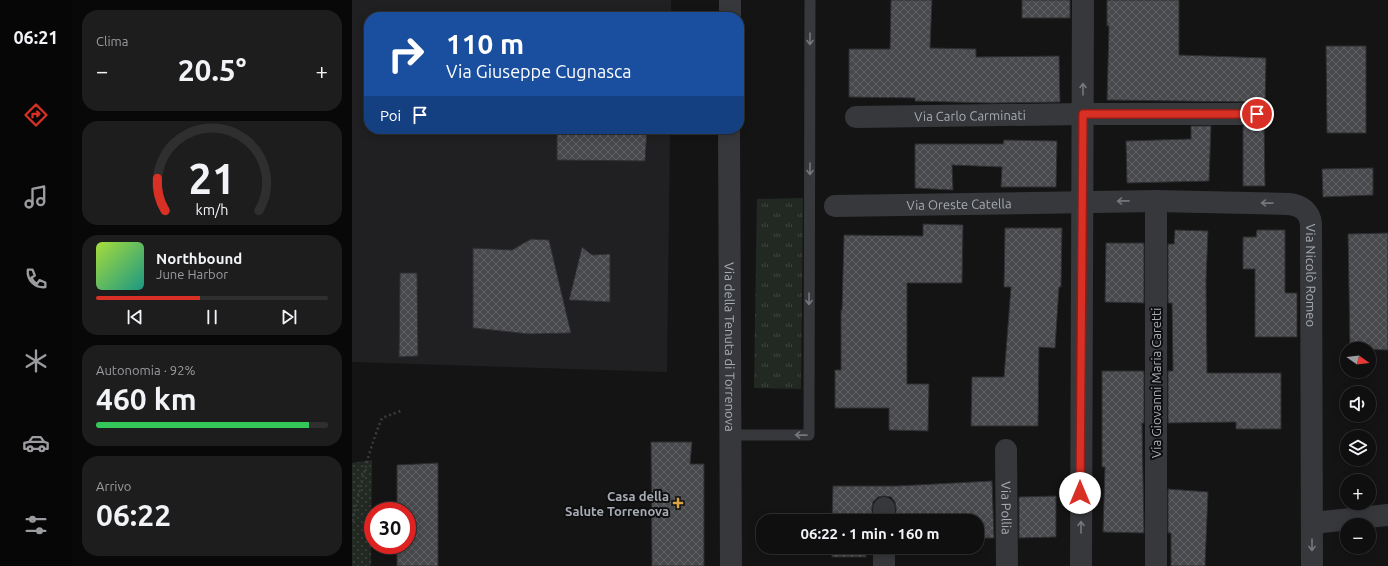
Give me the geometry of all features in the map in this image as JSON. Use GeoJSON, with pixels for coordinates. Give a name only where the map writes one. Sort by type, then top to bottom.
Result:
{"type":"FeatureCollection","features":[{"type":"Feature","properties":{"kind":"street"},"geometry":{"type":"LineString","coordinates":[[730,0],[730,12]]}},
{"type":"Feature","properties":{"kind":"street"},"geometry":{"type":"LineString","coordinates":[[1081,566],[1083,0]]}},
{"type":"Feature","properties":{"kind":"street","name":"Via Carlo Carminati"},"geometry":{"type":"LineString","coordinates":[[856,117],[1083,114],[1257,114]]}},
{"type":"Feature","properties":{"kind":"street","name":"Via della Tenuta di Torrenova"},"geometry":{"type":"LineString","coordinates":[[729,134],[730,566]]}},
{"type":"Feature","properties":{"kind":"street","name":"Via Nicolò Romeo"},"geometry":{"type":"LineString","coordinates":[[1082,201],[1289,204],[1305,210],[1311,219],[1312,566]]}},
{"type":"Feature","properties":{"kind":"street","name":"Via Oreste Catella"},"geometry":{"type":"LineString","coordinates":[[835,206],[1082,201]]}},
{"type":"Feature","properties":{"kind":"street","name":"Via Giovanni Maria Caretti"},"geometry":{"type":"LineString","coordinates":[[1156,201],[1156,566]]}},
{"type":"Feature","properties":{"kind":"street","name":"Via Pollia"},"geometry":{"type":"LineString","coordinates":[[1006,450],[1007,566]]}},
{"type":"Feature","properties":{"kind":"street"},"geometry":{"type":"LineString","coordinates":[[1312,523],[1388,515]]}},
{"type":"Feature","properties":{"kind":"street"},"geometry":{"type":"LineString","coordinates":[[884,554],[884,566]]}},
{"type":"Feature","properties":{"kind":"lane"},"geometry":{"type":"LineString","coordinates":[[730,435],[809,435],[810,0]]}},
{"type":"Feature","properties":{"kind":"path"},"geometry":{"type":"LineString","coordinates":[[352,521],[370,453],[382,418],[403,410]]}},
{"type":"Feature","properties":{"kind":"shaded area"},"geometry":{"type":"Polygon","coordinates":[[[352,0],[671,0],[671,12],[364,12],[364,134],[670,134],[667,372],[352,362],[352,0]]]}},
{"type":"Feature","properties":{"kind":"green space"},"geometry":{"type":"Polygon","coordinates":[[[803,198],[801,389],[754,388],[757,199],[803,198]]]}},
{"type":"Feature","properties":{"kind":"green space"},"geometry":{"type":"Polygon","coordinates":[[[372,460],[372,502],[364,502],[364,554],[371,554],[371,566],[352,566],[352,463],[372,460]]]}},
{"type":"Feature","properties":{"kind":"building"},"geometry":{"type":"Polygon","coordinates":[[[891,0],[932,0],[930,48],[976,49],[976,57],[1059,56],[1060,102],[992,103],[915,101],[915,98],[849,97],[849,49],[890,49],[891,0]]]}},
{"type":"Feature","properties":{"kind":"building"},"geometry":{"type":"Polygon","coordinates":[[[1022,0],[1070,0],[1070,18],[1022,18],[1022,0]]]}},
{"type":"Feature","properties":{"kind":"building"},"geometry":{"type":"Polygon","coordinates":[[[1107,0],[1179,0],[1179,55],[1266,58],[1265,105],[1257,102],[1107,100],[1109,26],[1107,26],[1107,0]]]}},
{"type":"Feature","properties":{"kind":"building"},"geometry":{"type":"Polygon","coordinates":[[[1326,46],[1366,46],[1366,133],[1327,133],[1326,46]]]}},
{"type":"Feature","properties":{"kind":"building"},"geometry":{"type":"Polygon","coordinates":[[[1264,124],[1265,186],[1243,186],[1243,126],[1257,126],[1264,124]]]}},
{"type":"Feature","properties":{"kind":"building"},"geometry":{"type":"Polygon","coordinates":[[[1191,126],[1211,126],[1209,181],[1127,183],[1126,141],[1191,139],[1191,126]]]}},
{"type":"Feature","properties":{"kind":"building"},"geometry":{"type":"Polygon","coordinates":[[[557,134],[647,134],[645,161],[557,160],[557,134]]]}},
{"type":"Feature","properties":{"kind":"building"},"geometry":{"type":"Polygon","coordinates":[[[1004,140],[1057,141],[1056,187],[1001,187],[1002,167],[952,165],[953,190],[915,188],[915,144],[1003,144],[1004,140]]]}},
{"type":"Feature","properties":{"kind":"building"},"geometry":{"type":"Polygon","coordinates":[[[1373,168],[1373,195],[1323,197],[1322,169],[1373,168]]]}},
{"type":"Feature","properties":{"kind":"building"},"geometry":{"type":"Polygon","coordinates":[[[923,224],[963,225],[962,283],[907,283],[907,384],[929,384],[928,431],[889,430],[889,408],[835,408],[835,370],[841,370],[841,310],[844,235],[923,236],[923,224]]]}},
{"type":"Feature","properties":{"kind":"building"},"geometry":{"type":"Polygon","coordinates":[[[1005,228],[1062,228],[1061,287],[1059,287],[1055,348],[1039,347],[1038,426],[971,426],[972,377],[1004,377],[1011,287],[1004,287],[1005,228]]]}},
{"type":"Feature","properties":{"kind":"building"},"geometry":{"type":"Polygon","coordinates":[[[1175,230],[1208,231],[1206,281],[1207,373],[1281,373],[1281,429],[1236,429],[1236,422],[1168,423],[1168,371],[1173,371],[1172,303],[1168,303],[1168,244],[1174,244],[1175,230]]]}},
{"type":"Feature","properties":{"kind":"building"},"geometry":{"type":"Polygon","coordinates":[[[1257,230],[1285,230],[1285,293],[1297,293],[1297,337],[1255,337],[1255,269],[1243,269],[1243,237],[1256,237],[1257,230]]]}},
{"type":"Feature","properties":{"kind":"building"},"geometry":{"type":"Polygon","coordinates":[[[1388,233],[1388,350],[1376,350],[1376,342],[1350,342],[1348,234],[1388,233]]]}},
{"type":"Feature","properties":{"kind":"building"},"geometry":{"type":"Polygon","coordinates":[[[531,239],[549,240],[571,333],[529,334],[473,328],[473,248],[512,250],[531,239]]]}},
{"type":"Feature","properties":{"kind":"building"},"geometry":{"type":"Polygon","coordinates":[[[1106,243],[1144,243],[1144,303],[1105,302],[1106,243]]]}},
{"type":"Feature","properties":{"kind":"building"},"geometry":{"type":"Polygon","coordinates":[[[582,247],[592,255],[610,254],[610,302],[569,300],[582,247]]]}},
{"type":"Feature","properties":{"kind":"building"},"geometry":{"type":"Polygon","coordinates":[[[400,273],[417,273],[418,356],[399,357],[400,273]]]}},
{"type":"Feature","properties":{"kind":"building"},"geometry":{"type":"Polygon","coordinates":[[[1102,371],[1144,371],[1144,423],[1142,423],[1144,533],[1103,532],[1105,467],[1102,467],[1102,371]]]}},
{"type":"Feature","properties":{"kind":"building","name":"Casa della Salute Torrenova"},"geometry":{"type":"Polygon","coordinates":[[[651,442],[692,442],[690,464],[704,464],[704,566],[652,566],[651,442]]]}},
{"type":"Feature","properties":{"kind":"building"},"geometry":{"type":"Polygon","coordinates":[[[438,463],[438,566],[397,566],[397,554],[416,554],[416,502],[397,502],[397,465],[438,463]]]}},
{"type":"Feature","properties":{"kind":"building"},"geometry":{"type":"Polygon","coordinates":[[[992,481],[994,538],[984,538],[984,514],[896,514],[895,502],[891,497],[878,497],[873,502],[872,514],[832,514],[833,486],[897,486],[992,481]]]}},
{"type":"Feature","properties":{"kind":"building"},"geometry":{"type":"Polygon","coordinates":[[[1168,489],[1208,492],[1205,566],[1171,566],[1171,533],[1168,533],[1168,489]]]}},
{"type":"Feature","properties":{"kind":"building"},"geometry":{"type":"Polygon","coordinates":[[[1056,496],[1056,537],[1019,538],[1019,497],[1056,496]]]}},
{"type":"Feature","properties":{"kind":"building"},"geometry":{"type":"Polygon","coordinates":[[[832,554],[866,554],[866,557],[832,557],[832,554]]]}},
{"type":"Feature","properties":{"kind":"place","name":"Casa della Salute Torrenova"},"geometry":{"type":"Point","coordinates":[678,503]}},
{"type":"Feature","properties":{"kind":"route"},"geometry":{"type":"LineString","coordinates":[[1080,493],[1083,114],[1257,114]]}}]}
